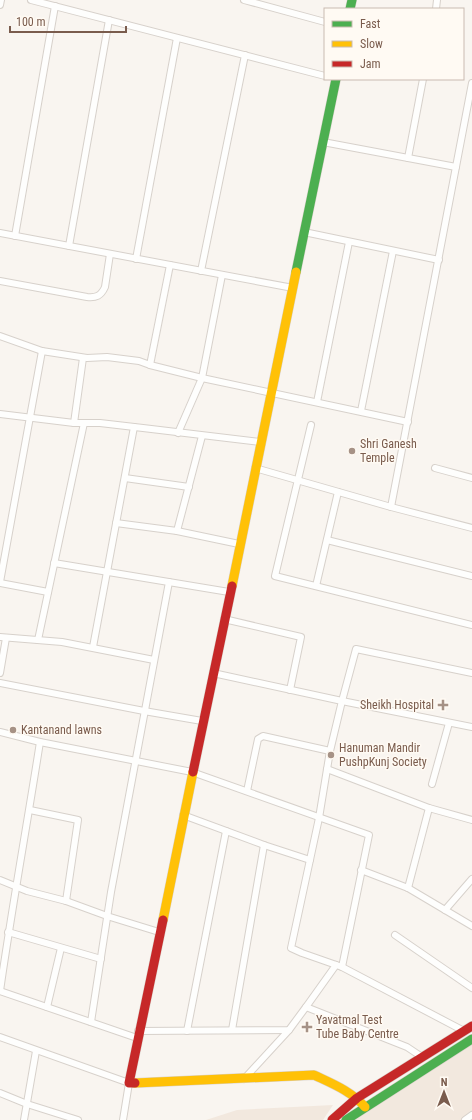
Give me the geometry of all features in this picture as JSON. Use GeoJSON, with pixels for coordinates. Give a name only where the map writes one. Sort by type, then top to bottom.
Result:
{"type":"FeatureCollection","features":[{"type":"Feature","properties":{"kind":"street"},"geometry":{"type":"LineString","coordinates":[[0,5],[1,0]]}},
{"type":"Feature","properties":{"kind":"street"},"geometry":{"type":"LineString","coordinates":[[31,0],[324,76]]}},
{"type":"Feature","properties":{"kind":"street"},"geometry":{"type":"LineString","coordinates":[[244,0],[324,22]]}},
{"type":"Feature","properties":{"kind":"street"},"geometry":{"type":"LineString","coordinates":[[15,236],[55,6]]}},
{"type":"Feature","properties":{"kind":"street"},"geometry":{"type":"LineString","coordinates":[[69,246],[109,20]]}},
{"type":"Feature","properties":{"kind":"street"},"geometry":{"type":"LineString","coordinates":[[136,258],[177,38]]}},
{"type":"Feature","properties":{"kind":"street"},"geometry":{"type":"LineString","coordinates":[[201,271],[245,55]]}},
{"type":"Feature","properties":{"kind":"street"},"geometry":{"type":"LineString","coordinates":[[123,1120],[128,1083],[202,721],[336,80]]}},
{"type":"Feature","properties":{"kind":"street"},"geometry":{"type":"LineString","coordinates":[[408,158],[423,80]]}},
{"type":"Feature","properties":{"kind":"street"},"geometry":{"type":"LineString","coordinates":[[391,507],[472,83]]}},
{"type":"Feature","properties":{"kind":"street"},"geometry":{"type":"LineString","coordinates":[[323,142],[456,166]]}},
{"type":"Feature","properties":{"kind":"street"},"geometry":{"type":"LineString","coordinates":[[304,232],[439,260]]}},
{"type":"Feature","properties":{"kind":"street"},"geometry":{"type":"LineString","coordinates":[[0,233],[292,288]]}},
{"type":"Feature","properties":{"kind":"street"},"geometry":{"type":"LineString","coordinates":[[316,402],[350,242]]}},
{"type":"Feature","properties":{"kind":"street"},"geometry":{"type":"LineString","coordinates":[[361,412],[393,251]]}},
{"type":"Feature","properties":{"kind":"street"},"geometry":{"type":"LineString","coordinates":[[0,281],[86,297],[96,297],[105,287],[110,254]]}},
{"type":"Feature","properties":{"kind":"street"},"geometry":{"type":"LineString","coordinates":[[150,365],[170,265]]}},
{"type":"Feature","properties":{"kind":"street"},"geometry":{"type":"LineString","coordinates":[[178,433],[202,378],[222,275]]}},
{"type":"Feature","properties":{"kind":"street"},"geometry":{"type":"LineString","coordinates":[[0,336],[42,351],[83,358],[126,358],[202,378],[408,422]]}},
{"type":"Feature","properties":{"kind":"street"},"geometry":{"type":"LineString","coordinates":[[42,351],[0,583],[48,592]]}},
{"type":"Feature","properties":{"kind":"street"},"geometry":{"type":"LineString","coordinates":[[74,423],[83,358]]}},
{"type":"Feature","properties":{"kind":"street"},"geometry":{"type":"LineString","coordinates":[[0,414],[74,423],[134,427],[260,442]]}},
{"type":"Feature","properties":{"kind":"street"},"geometry":{"type":"LineString","coordinates":[[38,640],[84,423]]}},
{"type":"Feature","properties":{"kind":"street"},"geometry":{"type":"LineString","coordinates":[[312,425],[275,576],[472,625]]}},
{"type":"Feature","properties":{"kind":"street"},"geometry":{"type":"LineString","coordinates":[[93,647],[134,427]]}},
{"type":"Feature","properties":{"kind":"street"},"geometry":{"type":"LineString","coordinates":[[177,531],[202,436]]}},
{"type":"Feature","properties":{"kind":"street"},"geometry":{"type":"LineString","coordinates":[[255,468],[391,507],[472,528]]}},
{"type":"Feature","properties":{"kind":"street"},"geometry":{"type":"LineString","coordinates":[[434,468],[472,478]]}},
{"type":"Feature","properties":{"kind":"street"},"geometry":{"type":"LineString","coordinates":[[124,478],[189,487]]}},
{"type":"Feature","properties":{"kind":"street"},"geometry":{"type":"LineString","coordinates":[[316,586],[338,492]]}},
{"type":"Feature","properties":{"kind":"street"},"geometry":{"type":"LineString","coordinates":[[116,523],[177,531],[239,544]]}},
{"type":"Feature","properties":{"kind":"street"},"geometry":{"type":"LineString","coordinates":[[327,540],[472,576]]}},
{"type":"Feature","properties":{"kind":"street"},"geometry":{"type":"LineString","coordinates":[[54,563],[229,592]]}},
{"type":"Feature","properties":{"kind":"street"},"geometry":{"type":"LineString","coordinates":[[91,1022],[107,916],[169,582]]}},
{"type":"Feature","properties":{"kind":"street"},"geometry":{"type":"LineString","coordinates":[[224,619],[301,637],[290,690]]}},
{"type":"Feature","properties":{"kind":"street"},"geometry":{"type":"LineString","coordinates":[[0,673],[3,638],[38,640],[93,647],[154,660]]}},
{"type":"Feature","properties":{"kind":"street"},"geometry":{"type":"LineString","coordinates":[[464,1032],[339,966],[291,948],[319,818],[330,752],[356,649],[472,673]]}},
{"type":"Feature","properties":{"kind":"street"},"geometry":{"type":"LineString","coordinates":[[213,673],[472,727]]}},
{"type":"Feature","properties":{"kind":"street"},"geometry":{"type":"LineString","coordinates":[[0,683],[202,721]]}},
{"type":"Feature","properties":{"kind":"street"},"geometry":{"type":"LineString","coordinates":[[432,784],[449,723]]}},
{"type":"Feature","properties":{"kind":"street"},"geometry":{"type":"LineString","coordinates":[[0,732],[40,742],[192,772],[368,835],[339,966],[289,1030],[244,1079]]}},
{"type":"Feature","properties":{"kind":"street"},"geometry":{"type":"LineString","coordinates":[[247,791],[258,739],[260,737],[263,736],[330,752]]}},
{"type":"Feature","properties":{"kind":"street"},"geometry":{"type":"LineString","coordinates":[[40,742],[30,810],[8,932],[0,991],[91,1022],[138,1034],[187,1031],[289,1030]]}},
{"type":"Feature","properties":{"kind":"street"},"geometry":{"type":"LineString","coordinates":[[327,768],[429,808],[472,820]]}},
{"type":"Feature","properties":{"kind":"street"},"geometry":{"type":"LineString","coordinates":[[408,888],[429,808]]}},
{"type":"Feature","properties":{"kind":"street"},"geometry":{"type":"LineString","coordinates":[[30,810],[78,820],[66,902]]}},
{"type":"Feature","properties":{"kind":"street"},"geometry":{"type":"LineString","coordinates":[[183,815],[264,845],[310,860]]}},
{"type":"Feature","properties":{"kind":"street"},"geometry":{"type":"LineString","coordinates":[[187,1031],[226,831]]}},
{"type":"Feature","properties":{"kind":"street"},"geometry":{"type":"LineString","coordinates":[[232,1030],[264,845]]}},
{"type":"Feature","properties":{"kind":"street"},"geometry":{"type":"LineString","coordinates":[[361,870],[408,888],[472,926]]}},
{"type":"Feature","properties":{"kind":"street"},"geometry":{"type":"LineString","coordinates":[[445,910],[472,879]]}},
{"type":"Feature","properties":{"kind":"street"},"geometry":{"type":"LineString","coordinates":[[0,880],[16,887],[159,932]]}},
{"type":"Feature","properties":{"kind":"street"},"geometry":{"type":"LineString","coordinates":[[8,932],[101,959]]}},
{"type":"Feature","properties":{"kind":"street"},"geometry":{"type":"LineString","coordinates":[[395,935],[472,988]]}},
{"type":"Feature","properties":{"kind":"street"},"geometry":{"type":"LineString","coordinates":[[47,1007],[61,948]]}},
{"type":"Feature","properties":{"kind":"street"},"geometry":{"type":"LineString","coordinates":[[306,1007],[406,1047],[422,1057]]}},
{"type":"Feature","properties":{"kind":"street"},"geometry":{"type":"LineString","coordinates":[[332,1120],[357,1098],[472,1026]]}},
{"type":"Feature","properties":{"kind":"street"},"geometry":{"type":"LineString","coordinates":[[0,1038],[128,1083],[314,1075],[341,1087],[357,1098],[365,1107]]}},
{"type":"Feature","properties":{"kind":"street"},"geometry":{"type":"LineString","coordinates":[[346,1120],[472,1039]]}},
{"type":"Feature","properties":{"kind":"street"},"geometry":{"type":"LineString","coordinates":[[24,1120],[36,1051]]}},
{"type":"Feature","properties":{"kind":"street"},"geometry":{"type":"LineString","coordinates":[[0,1093],[27,1104],[78,1120]]}},
{"type":"Feature","properties":{"kind":"street"},"geometry":{"type":"LineString","coordinates":[[465,1120],[472,1115]]}},
{"type":"Feature","properties":{"kind":"shaded area"},"geometry":{"type":"Polygon","coordinates":[[[472,1043],[472,1120],[355,1120],[472,1043]]]}},
{"type":"Feature","properties":{"kind":"shaded area"},"geometry":{"type":"Polygon","coordinates":[[[333,1105],[323,1120],[206,1120],[237,1110],[333,1105]]]}},
{"type":"Feature","properties":{"kind":"traffic: fast"},"geometry":{"type":"LineString","coordinates":[[350,8],[352,0]]}},
{"type":"Feature","properties":{"kind":"traffic: fast"},"geometry":{"type":"LineString","coordinates":[[296,272],[336,80]]}},
{"type":"Feature","properties":{"kind":"traffic: fast"},"geometry":{"type":"LineString","coordinates":[[346,1120],[472,1039]]}},
{"type":"Feature","properties":{"kind":"traffic: slow"},"geometry":{"type":"LineString","coordinates":[[232,586],[296,272]]}},
{"type":"Feature","properties":{"kind":"traffic: slow"},"geometry":{"type":"LineString","coordinates":[[163,920],[193,772]]}},
{"type":"Feature","properties":{"kind":"traffic: slow"},"geometry":{"type":"LineString","coordinates":[[135,1083],[314,1075],[348,1092],[365,1107]]}},
{"type":"Feature","properties":{"kind":"traffic: jam"},"geometry":{"type":"LineString","coordinates":[[193,772],[232,586]]}},
{"type":"Feature","properties":{"kind":"traffic: jam"},"geometry":{"type":"LineString","coordinates":[[135,1083],[129,1083],[163,920]]}},
{"type":"Feature","properties":{"kind":"traffic: jam"},"geometry":{"type":"LineString","coordinates":[[332,1120],[357,1098],[472,1026]]}},
{"type":"Feature","properties":{"kind":"place","name":"Shri Ganesh Temple"},"geometry":{"type":"Point","coordinates":[352,451]}},
{"type":"Feature","properties":{"kind":"place","name":"Sheikh Hospital"},"geometry":{"type":"Point","coordinates":[443,705]}},
{"type":"Feature","properties":{"kind":"place","name":"Kantanand lawns"},"geometry":{"type":"Point","coordinates":[13,730]}},
{"type":"Feature","properties":{"kind":"place","name":"Hanuman Mandir PushpKunj Society"},"geometry":{"type":"Point","coordinates":[331,755]}},
{"type":"Feature","properties":{"kind":"place","name":"Yavatmal Test Tube Baby Centre"},"geometry":{"type":"Point","coordinates":[307,1027]}}]}
